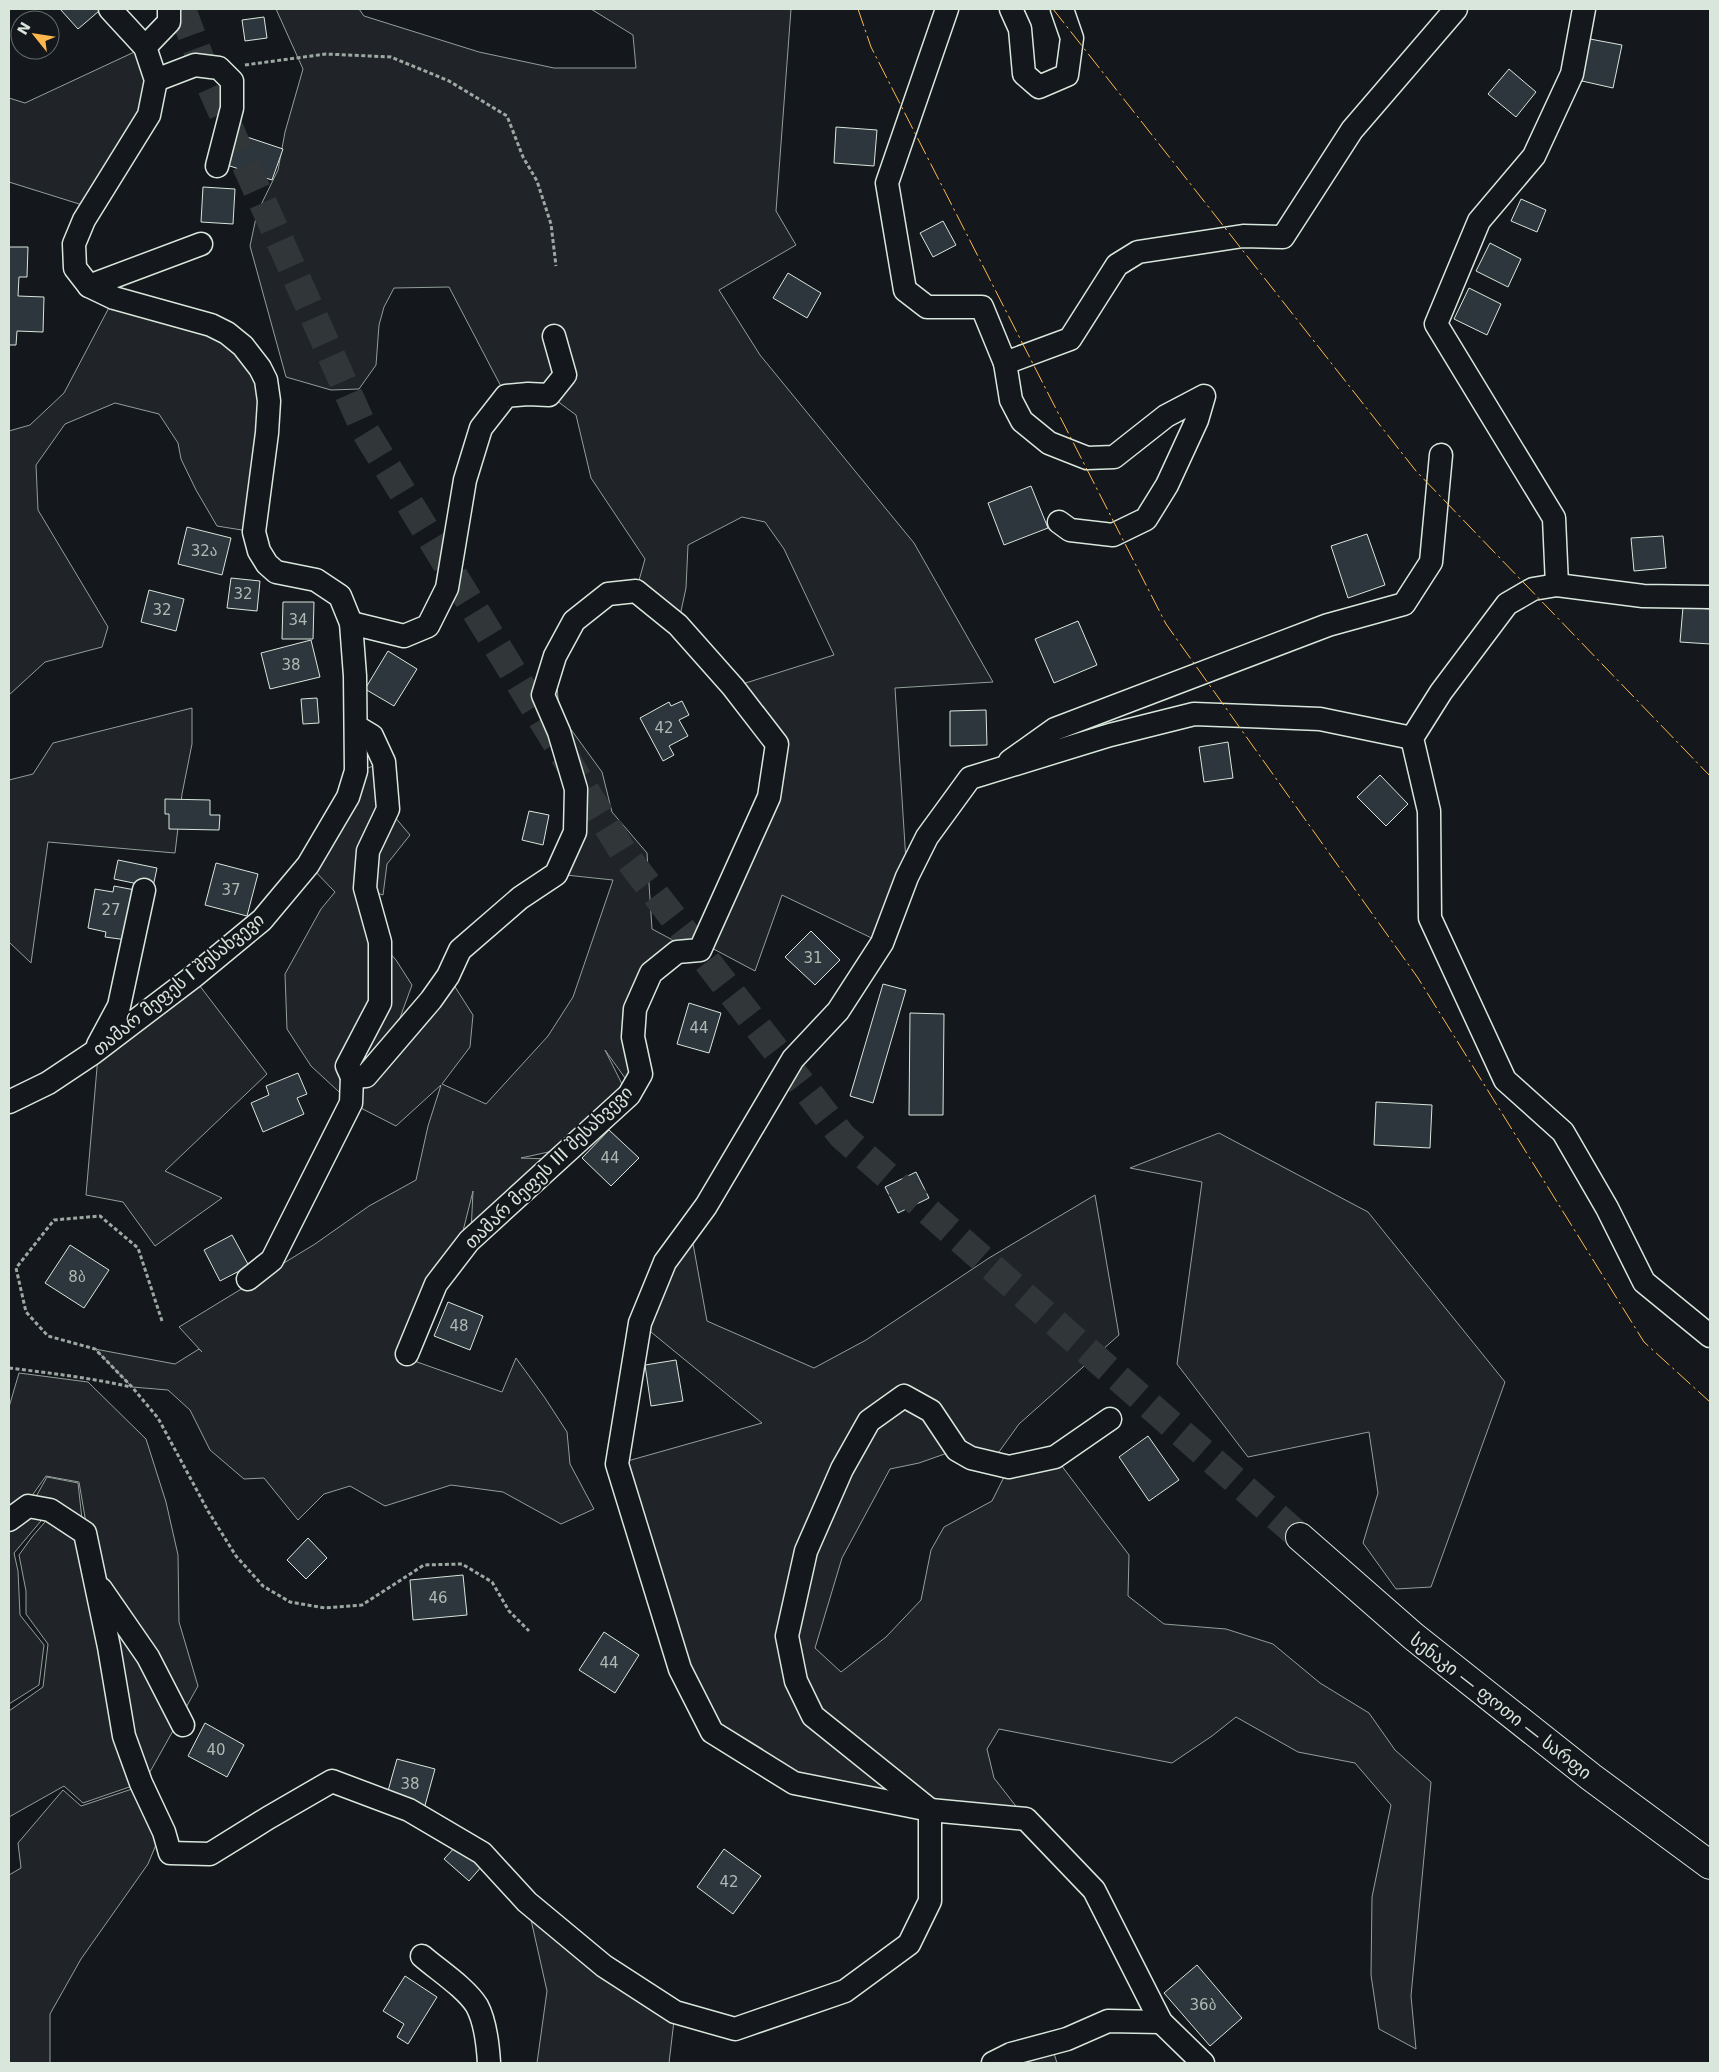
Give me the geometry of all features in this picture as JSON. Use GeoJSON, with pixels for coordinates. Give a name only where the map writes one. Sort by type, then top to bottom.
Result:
{"type":"FeatureCollection","features":[{"type":"Feature","properties":{"kind":"highway","name":"სენაკი — ფოთი — სარფი"},"geometry":{"type":"LineString","coordinates":[[1300,1538],[1413,1636],[1591,1777],[1710,1864]]}},
{"type":"Feature","properties":{"kind":"street"},"geometry":{"type":"LineString","coordinates":[[110,9],[145,47],[156,80],[149,115],[84,220],[74,244],[75,268],[89,286],[130,303],[211,325],[227,333],[243,346],[266,380],[270,401],[254,532],[259,551],[266,564],[276,572],[316,580],[340,596],[351,623],[357,727],[372,736],[384,762],[388,809],[368,851],[364,888],[380,942],[380,1003],[347,1066],[352,1077],[351,1103],[272,1260],[248,1279]]}},
{"type":"Feature","properties":{"kind":"street"},"geometry":{"type":"LineString","coordinates":[[145,47],[169,22],[169,9]]}},
{"type":"Feature","properties":{"kind":"street"},"geometry":{"type":"LineString","coordinates":[[947,9],[886,183],[904,290],[926,307],[982,307],[1005,363],[1011,400],[1022,421],[1048,443],[1087,458],[1114,457],[1166,416],[1204,396],[1197,420],[1167,485],[1146,519],[1114,535],[1070,530],[1059,522]]}},
{"type":"Feature","properties":{"kind":"street"},"geometry":{"type":"LineString","coordinates":[[1012,9],[1020,30],[1024,74],[1039,87],[1067,75],[1072,38],[1062,9]]}},
{"type":"Feature","properties":{"kind":"street"},"geometry":{"type":"LineString","coordinates":[[1005,363],[1070,339],[1117,265],[1138,252],[1243,236],[1283,237],[1352,130],[1456,9]]}},
{"type":"Feature","properties":{"kind":"street"},"geometry":{"type":"LineString","coordinates":[[1557,585],[1554,518],[1436,324],[1479,221],[1534,156],[1572,74],[1584,9]]}},
{"type":"Feature","properties":{"kind":"street"},"geometry":{"type":"LineString","coordinates":[[156,80],[194,65],[220,68],[232,81],[232,108],[217,166]]}},
{"type":"Feature","properties":{"kind":"street"},"geometry":{"type":"LineString","coordinates":[[89,286],[201,244]]}},
{"type":"Feature","properties":{"kind":"street"},"geometry":{"type":"LineString","coordinates":[[351,623],[404,636],[428,626],[447,588],[465,480],[481,428],[506,396],[549,395],[565,374],[554,336]]}},
{"type":"Feature","properties":{"kind":"street"},"geometry":{"type":"LineString","coordinates":[[1001,768],[1055,729],[1328,625],[1404,604],[1431,562],[1441,455]]}},
{"type":"Feature","properties":{"kind":"street"},"geometry":{"type":"LineString","coordinates":[[1710,597],[1643,596],[1557,585],[1533,589],[1507,604],[1441,692],[1412,738],[1429,811],[1430,918],[1504,1080],[1563,1132],[1608,1208],[1644,1282],[1710,1336]]}},
{"type":"Feature","properties":{"kind":"street","name":"თამარ მეფეს III შესახვევი"},"geometry":{"type":"LineString","coordinates":[[352,1077],[366,1076],[448,976],[460,950],[520,898],[556,874],[575,832],[576,789],[559,732],[543,696],[555,656],[574,621],[608,594],[636,591],[678,625],[733,686],[778,744],[769,797],[700,950],[677,952],[651,972],[635,1008],[634,1037],[641,1074],[629,1094],[469,1242],[436,1284],[407,1354]]}},
{"type":"Feature","properties":{"kind":"street"},"geometry":{"type":"LineString","coordinates":[[1203,2063],[1161,2022],[1094,1890],[1026,1819],[930,1810],[794,1783],[712,1732],[680,1669],[617,1464],[640,1323],[665,1262],[706,1206],[793,1058],[838,1010],[882,943],[907,877],[927,837],[970,778],[1110,735],[1194,714],[1320,720],[1412,738]]}},
{"type":"Feature","properties":{"kind":"street","name":"თამარ მეფეს I შესახვევი"},"geometry":{"type":"LineString","coordinates":[[9,1102],[48,1083],[94,1053],[193,977],[262,920],[308,865],[348,797],[356,771],[357,727]]}},
{"type":"Feature","properties":{"kind":"street"},"geometry":{"type":"LineString","coordinates":[[94,1053],[119,1006],[144,890]]}},
{"type":"Feature","properties":{"kind":"street"},"geometry":{"type":"LineString","coordinates":[[930,1810],[813,1716],[796,1681],[787,1636],[806,1551],[842,1469],[869,1422],[904,1396],[931,1411],[956,1450],[971,1458],[1009,1467],[1055,1457],[1110,1419]]}},
{"type":"Feature","properties":{"kind":"street"},"geometry":{"type":"LineString","coordinates":[[9,1520],[28,1506],[50,1510],[85,1534],[109,1646],[124,1736],[141,1783],[164,1832],[170,1853],[210,1854],[332,1781],[409,1810],[482,1853],[527,1902],[604,1966],[676,2012],[735,2029],[845,1991],[909,1944],[930,1901],[930,1810]]}},
{"type":"Feature","properties":{"kind":"street"},"geometry":{"type":"LineString","coordinates":[[96,1581],[148,1657],[183,1725]]}},
{"type":"Feature","properties":{"kind":"street"},"geometry":{"type":"LineString","coordinates":[[422,1956],[461,1989],[477,2006],[488,2044],[489,2063]]}},
{"type":"Feature","properties":{"kind":"street"},"geometry":{"type":"LineString","coordinates":[[993,2063],[1011,2054],[1067,2039],[1108,2021],[1161,2022]]}},
{"type":"Feature","properties":{"kind":"path"},"geometry":{"type":"LineString","coordinates":[[220,68],[326,54],[391,57],[449,81],[507,116],[523,157],[537,181],[551,224],[556,266]]}},
{"type":"Feature","properties":{"kind":"path"},"geometry":{"type":"LineString","coordinates":[[162,1321],[138,1248],[100,1216],[54,1220],[16,1268],[26,1312],[48,1336],[95,1349],[132,1387],[158,1418],[208,1511],[236,1556],[263,1586],[290,1602],[325,1608],[362,1605],[424,1565],[462,1564],[492,1582],[509,1611],[529,1631]]}},
{"type":"Feature","properties":{"kind":"path"},"geometry":{"type":"LineString","coordinates":[[9,1368],[44,1374],[89,1378],[132,1387]]}},
{"type":"Feature","properties":{"kind":"shaded area"},"geometry":{"type":"Polygon","coordinates":[[[276,9],[359,9],[364,16],[479,52],[554,68],[636,68],[633,35],[591,9],[791,9],[776,211],[796,245],[719,290],[760,355],[914,543],[993,682],[895,688],[907,877],[882,943],[782,895],[755,971],[708,946],[777,744],[733,687],[834,655],[784,549],[765,522],[742,517],[688,545],[686,588],[678,625],[636,591],[645,559],[591,478],[576,415],[549,395],[506,396],[449,287],[394,288],[384,307],[379,325],[376,365],[359,389],[331,390],[286,377],[250,246],[257,213],[278,170],[285,132],[303,69],[276,9]]]}},
{"type":"Feature","properties":{"kind":"shaded area"},"geometry":{"type":"Polygon","coordinates":[[[145,47],[156,80],[92,208],[9,182],[9,98],[25,103],[145,47]]]}},
{"type":"Feature","properties":{"kind":"shaded area"},"geometry":{"type":"Polygon","coordinates":[[[114,298],[211,325],[260,368],[254,532],[217,526],[181,459],[178,443],[159,414],[115,403],[65,424],[36,465],[38,510],[108,627],[102,647],[45,662],[9,695],[9,431],[30,425],[64,393],[114,298]]]}},
{"type":"Feature","properties":{"kind":"shaded area"},"geometry":{"type":"Polygon","coordinates":[[[555,656],[559,713],[602,772],[612,812],[647,853],[652,929],[684,946],[649,970],[630,1085],[605,1050],[626,1092],[562,1149],[521,1158],[549,1159],[471,1233],[473,1191],[461,1239],[403,1357],[502,1392],[516,1358],[567,1432],[570,1464],[594,1509],[561,1524],[503,1492],[451,1485],[385,1506],[350,1486],[324,1494],[298,1520],[264,1478],[244,1479],[210,1450],[190,1410],[168,1390],[132,1387],[95,1349],[175,1364],[199,1349],[202,1352],[179,1327],[315,1244],[369,1206],[416,1180],[428,1126],[441,1085],[396,1126],[351,1103],[311,1066],[287,1029],[285,974],[321,909],[335,892],[309,865],[357,772],[384,762],[388,809],[410,835],[387,864],[383,895],[365,889],[380,942],[396,960],[412,985],[389,1048],[448,976],[473,1015],[470,1047],[442,1084],[486,1104],[548,1036],[573,997],[613,880],[556,874],[575,832],[543,695],[555,656]]]}},
{"type":"Feature","properties":{"kind":"shaded area"},"geometry":{"type":"Polygon","coordinates":[[[192,708],[192,744],[182,794],[175,853],[48,842],[31,963],[9,942],[9,780],[33,774],[53,743],[192,708]]]}},
{"type":"Feature","properties":{"kind":"shaded area"},"geometry":{"type":"Polygon","coordinates":[[[193,977],[267,1074],[165,1171],[222,1198],[155,1246],[123,1202],[86,1195],[98,1056],[193,977]]]}},
{"type":"Feature","properties":{"kind":"shaded area"},"geometry":{"type":"Polygon","coordinates":[[[1219,1133],[1368,1212],[1505,1382],[1431,1587],[1396,1589],[1363,1543],[1378,1493],[1369,1432],[1248,1457],[1177,1364],[1202,1182],[1130,1168],[1219,1133]]]}},
{"type":"Feature","properties":{"kind":"shaded area"},"geometry":{"type":"Polygon","coordinates":[[[1095,1195],[1119,1335],[1019,1424],[991,1463],[956,1450],[919,1463],[890,1469],[842,1558],[815,1648],[841,1672],[886,1637],[921,1600],[931,1550],[944,1527],[992,1501],[1009,1467],[1055,1457],[1129,1555],[1128,1596],[1164,1624],[1226,1629],[1273,1644],[1320,1683],[1369,1713],[1395,1750],[1431,1782],[1411,1996],[1416,2049],[1379,2029],[1371,1975],[1372,1897],[1391,1805],[1355,1763],[1298,1752],[1236,1717],[1172,1763],[999,1729],[987,1749],[994,1778],[1026,1819],[794,1783],[712,1732],[617,1464],[762,1423],[640,1323],[690,1227],[707,1321],[814,1368],[866,1340],[989,1258],[1095,1195]]]}},
{"type":"Feature","properties":{"kind":"shaded area"},"geometry":{"type":"Polygon","coordinates":[[[19,1373],[88,1382],[146,1439],[166,1502],[178,1555],[179,1622],[198,1686],[146,1779],[131,1735],[88,1535],[79,1482],[46,1476],[26,1504],[9,1518],[9,1407],[19,1373]]]}},
{"type":"Feature","properties":{"kind":"shaded area"},"geometry":{"type":"Polygon","coordinates":[[[47,1477],[78,1483],[83,1528],[51,1509],[14,1553],[18,1571],[20,1615],[44,1645],[39,1685],[9,1704],[9,1523],[29,1509],[47,1477]]]}},
{"type":"Feature","properties":{"kind":"shaded area"},"geometry":{"type":"Polygon","coordinates":[[[51,1515],[81,1537],[138,1784],[83,1803],[64,1786],[9,1817],[9,1711],[43,1687],[48,1644],[26,1614],[26,1591],[19,1555],[51,1515]]]}},
{"type":"Feature","properties":{"kind":"shaded area"},"geometry":{"type":"Polygon","coordinates":[[[138,1787],[160,1835],[148,1864],[81,1959],[50,2014],[50,2063],[9,2063],[9,1875],[21,1868],[18,1843],[63,1790],[81,1806],[138,1787]]]}},
{"type":"Feature","properties":{"kind":"shaded area"},"geometry":{"type":"Polygon","coordinates":[[[527,1902],[675,2012],[669,2063],[537,2063],[547,1991],[527,1902]]]}},
{"type":"Feature","properties":{"kind":"shaded area"},"geometry":{"type":"Polygon","coordinates":[[[1051,2043],[1057,2063],[993,2063],[1051,2043]]]}},
{"type":"Feature","properties":{"kind":"building"},"geometry":{"type":"Polygon","coordinates":[[[60,9],[98,9],[99,11],[78,29],[60,9]]]}},
{"type":"Feature","properties":{"kind":"building"},"geometry":{"type":"Polygon","coordinates":[[[264,17],[267,38],[245,41],[242,20],[264,17]]]}},
{"type":"Feature","properties":{"kind":"building"},"geometry":{"type":"Polygon","coordinates":[[[1590,39],[1622,45],[1613,88],[1582,81],[1590,39]]]}},
{"type":"Feature","properties":{"kind":"building"},"geometry":{"type":"Polygon","coordinates":[[[1509,69],[1536,92],[1516,117],[1488,94],[1509,69]]]}},
{"type":"Feature","properties":{"kind":"building"},"geometry":{"type":"Polygon","coordinates":[[[836,127],[877,130],[874,166],[834,163],[836,127]]]}},
{"type":"Feature","properties":{"kind":"building"},"geometry":{"type":"Polygon","coordinates":[[[238,134],[283,149],[272,180],[227,165],[238,134]]]}},
{"type":"Feature","properties":{"kind":"building"},"geometry":{"type":"Polygon","coordinates":[[[203,187],[235,189],[233,224],[201,222],[203,187]]]}},
{"type":"Feature","properties":{"kind":"building"},"geometry":{"type":"Polygon","coordinates":[[[1521,199],[1546,210],[1537,232],[1511,221],[1521,199]]]}},
{"type":"Feature","properties":{"kind":"building"},"geometry":{"type":"Polygon","coordinates":[[[943,221],[956,245],[933,257],[920,233],[943,221]]]}},
{"type":"Feature","properties":{"kind":"building"},"geometry":{"type":"Polygon","coordinates":[[[1490,243],[1521,259],[1508,287],[1476,271],[1490,243]]]}},
{"type":"Feature","properties":{"kind":"building"},"geometry":{"type":"Polygon","coordinates":[[[9,247],[28,247],[27,277],[19,277],[18,296],[44,297],[43,332],[17,331],[16,345],[9,345],[9,247]]]}},
{"type":"Feature","properties":{"kind":"building"},"geometry":{"type":"Polygon","coordinates":[[[788,273],[821,293],[807,318],[773,298],[788,273]]]}},
{"type":"Feature","properties":{"kind":"building"},"geometry":{"type":"Polygon","coordinates":[[[1469,288],[1501,304],[1487,335],[1454,319],[1469,288]]]}},
{"type":"Feature","properties":{"kind":"building"},"geometry":{"type":"Polygon","coordinates":[[[1031,486],[1048,528],[1004,545],[988,503],[1031,486]]]}},
{"type":"Feature","properties":{"kind":"building"},"geometry":{"type":"Polygon","coordinates":[[[187,527],[231,538],[222,575],[178,564],[187,527]]]}},
{"type":"Feature","properties":{"kind":"building"},"geometry":{"type":"Polygon","coordinates":[[[1367,534],[1385,585],[1348,598],[1331,546],[1367,534]]]}},
{"type":"Feature","properties":{"kind":"building"},"geometry":{"type":"Polygon","coordinates":[[[1663,536],[1666,568],[1634,571],[1631,538],[1663,536]]]}},
{"type":"Feature","properties":{"kind":"building"},"geometry":{"type":"Polygon","coordinates":[[[231,578],[260,581],[257,611],[227,608],[231,578]]]}},
{"type":"Feature","properties":{"kind":"building"},"geometry":{"type":"Polygon","coordinates":[[[149,590],[184,599],[176,631],[141,622],[149,590]]]}},
{"type":"Feature","properties":{"kind":"building"},"geometry":{"type":"Polygon","coordinates":[[[283,602],[314,602],[313,639],[282,639],[283,602]]]}},
{"type":"Feature","properties":{"kind":"building"},"geometry":{"type":"Polygon","coordinates":[[[1683,607],[1710,609],[1710,644],[1680,642],[1683,607]]]}},
{"type":"Feature","properties":{"kind":"building"},"geometry":{"type":"Polygon","coordinates":[[[1078,621],[1097,665],[1054,683],[1035,639],[1078,621]]]}},
{"type":"Feature","properties":{"kind":"building"},"geometry":{"type":"Polygon","coordinates":[[[311,640],[320,677],[270,689],[261,653],[311,640]]]}},
{"type":"Feature","properties":{"kind":"building"},"geometry":{"type":"Polygon","coordinates":[[[388,651],[417,669],[394,706],[365,689],[388,651]]]}},
{"type":"Feature","properties":{"kind":"building"},"geometry":{"type":"Polygon","coordinates":[[[317,698],[319,723],[303,724],[301,699],[317,698]]]}},
{"type":"Feature","properties":{"kind":"building"},"geometry":{"type":"Polygon","coordinates":[[[682,701],[689,715],[679,720],[688,736],[669,746],[674,755],[663,761],[640,718],[669,702],[671,706],[682,701]]]}},
{"type":"Feature","properties":{"kind":"building"},"geometry":{"type":"Polygon","coordinates":[[[986,710],[987,745],[950,746],[950,711],[986,710]]]}},
{"type":"Feature","properties":{"kind":"building"},"geometry":{"type":"Polygon","coordinates":[[[1228,742],[1233,778],[1204,782],[1199,747],[1228,742]]]}},
{"type":"Feature","properties":{"kind":"building"},"geometry":{"type":"Polygon","coordinates":[[[1380,775],[1408,804],[1386,826],[1357,797],[1380,775]]]}},
{"type":"Feature","properties":{"kind":"building"},"geometry":{"type":"Polygon","coordinates":[[[165,799],[210,800],[210,815],[220,815],[219,830],[169,829],[169,814],[165,814],[165,799]]]}},
{"type":"Feature","properties":{"kind":"building"},"geometry":{"type":"Polygon","coordinates":[[[529,811],[549,815],[543,845],[522,840],[529,811]]]}},
{"type":"Feature","properties":{"kind":"building"},"geometry":{"type":"Polygon","coordinates":[[[118,860],[157,868],[153,887],[114,879],[118,860]]]}},
{"type":"Feature","properties":{"kind":"building"},"geometry":{"type":"Polygon","coordinates":[[[216,863],[258,874],[247,916],[205,905],[216,863]]]}},
{"type":"Feature","properties":{"kind":"building"},"geometry":{"type":"Polygon","coordinates":[[[114,886],[135,890],[127,940],[105,937],[106,932],[88,928],[95,889],[113,892],[114,886]]]}},
{"type":"Feature","properties":{"kind":"building"},"geometry":{"type":"Polygon","coordinates":[[[811,931],[840,960],[815,985],[785,957],[811,931]]]}},
{"type":"Feature","properties":{"kind":"building"},"geometry":{"type":"Polygon","coordinates":[[[883,984],[906,990],[873,1103],[850,1096],[883,984]]]}},
{"type":"Feature","properties":{"kind":"building"},"geometry":{"type":"Polygon","coordinates":[[[689,1003],[721,1013],[709,1053],[677,1044],[689,1003]]]}},
{"type":"Feature","properties":{"kind":"building"},"geometry":{"type":"Polygon","coordinates":[[[910,1013],[944,1014],[943,1115],[909,1115],[910,1013]]]}},
{"type":"Feature","properties":{"kind":"building"},"geometry":{"type":"Polygon","coordinates":[[[298,1073],[307,1094],[297,1098],[304,1114],[263,1132],[251,1103],[269,1095],[266,1086],[298,1073]]]}},
{"type":"Feature","properties":{"kind":"building"},"geometry":{"type":"Polygon","coordinates":[[[1376,1102],[1432,1105],[1430,1148],[1374,1145],[1376,1102]]]}},
{"type":"Feature","properties":{"kind":"building"},"geometry":{"type":"Polygon","coordinates":[[[609,1130],[639,1158],[611,1186],[582,1158],[609,1130]]]}},
{"type":"Feature","properties":{"kind":"building"},"geometry":{"type":"Polygon","coordinates":[[[916,1172],[929,1198],[898,1213],[885,1187],[916,1172]]]}},
{"type":"Feature","properties":{"kind":"building"},"geometry":{"type":"Polygon","coordinates":[[[232,1235],[249,1266],[220,1281],[204,1250],[232,1235]]]}},
{"type":"Feature","properties":{"kind":"building"},"geometry":{"type":"Polygon","coordinates":[[[70,1245],[109,1270],[84,1308],[45,1283],[70,1245]]]}},
{"type":"Feature","properties":{"kind":"building"},"geometry":{"type":"Polygon","coordinates":[[[448,1302],[483,1316],[470,1350],[434,1336],[448,1302]]]}},
{"type":"Feature","properties":{"kind":"building"},"geometry":{"type":"Polygon","coordinates":[[[676,1360],[683,1401],[651,1406],[645,1365],[676,1360]]]}},
{"type":"Feature","properties":{"kind":"building"},"geometry":{"type":"Polygon","coordinates":[[[1148,1436],[1179,1480],[1149,1501],[1119,1457],[1148,1436]]]}},
{"type":"Feature","properties":{"kind":"building"},"geometry":{"type":"Polygon","coordinates":[[[308,1538],[327,1558],[306,1579],[287,1560],[308,1538]]]}},
{"type":"Feature","properties":{"kind":"building"},"geometry":{"type":"Polygon","coordinates":[[[463,1575],[467,1615],[413,1620],[410,1580],[463,1575]]]}},
{"type":"Feature","properties":{"kind":"building"},"geometry":{"type":"Polygon","coordinates":[[[604,1632],[639,1655],[615,1693],[579,1670],[604,1632]]]}},
{"type":"Feature","properties":{"kind":"building"},"geometry":{"type":"Polygon","coordinates":[[[205,1723],[244,1745],[227,1777],[188,1756],[205,1723]]]}},
{"type":"Feature","properties":{"kind":"building"},"geometry":{"type":"Polygon","coordinates":[[[397,1759],[435,1769],[424,1809],[386,1798],[397,1759]]]}},
{"type":"Feature","properties":{"kind":"building"},"geometry":{"type":"Polygon","coordinates":[[[458,1844],[482,1866],[469,1881],[444,1859],[458,1844]]]}},
{"type":"Feature","properties":{"kind":"building"},"geometry":{"type":"Polygon","coordinates":[[[724,1849],[761,1876],[733,1914],[697,1887],[724,1849]]]}},
{"type":"Feature","properties":{"kind":"building"},"geometry":{"type":"Polygon","coordinates":[[[1197,1965],[1242,2018],[1210,2046],[1164,1993],[1197,1965]]]}},
{"type":"Feature","properties":{"kind":"building"},"geometry":{"type":"Polygon","coordinates":[[[405,1976],[437,1997],[408,2044],[397,2037],[404,2024],[383,2011],[405,1976]]]}},
{"type":"Feature","properties":{"kind":"tunnel"},"geometry":{"type":"LineString","coordinates":[[182,9],[210,85],[365,431],[625,855],[842,1136],[1300,1537]]}},
{"type":"Feature","properties":{"kind":"power"},"geometry":{"type":"LineString","coordinates":[[858,9],[871,47],[1166,624],[1418,978],[1644,1342],[1710,1402]]}},
{"type":"Feature","properties":{"kind":"power"},"geometry":{"type":"LineString","coordinates":[[1053,9],[1416,471],[1710,776]]}}]}
